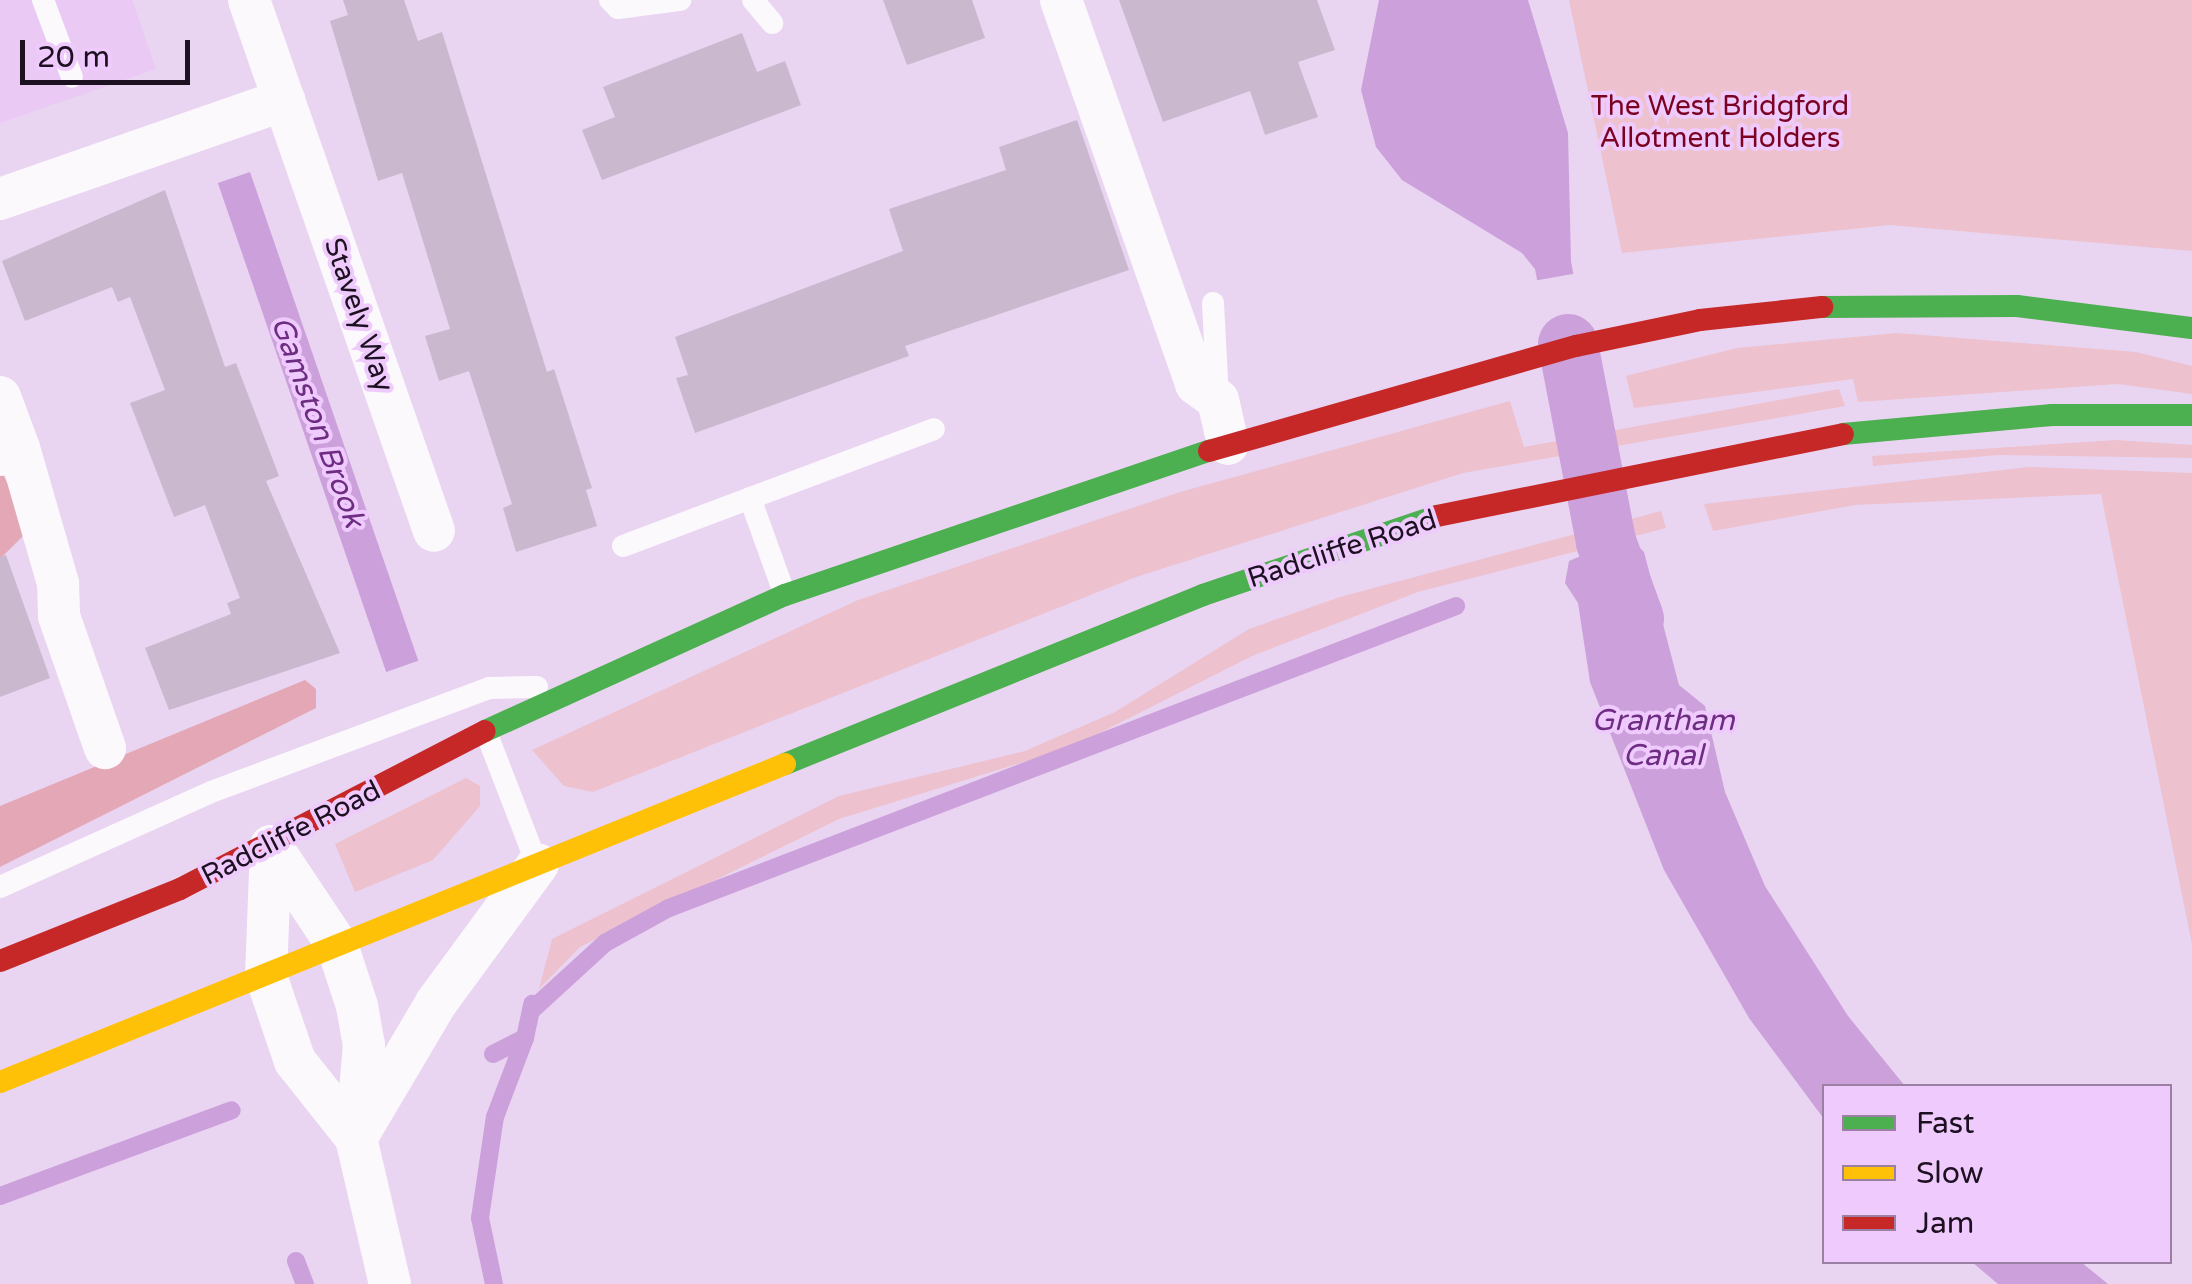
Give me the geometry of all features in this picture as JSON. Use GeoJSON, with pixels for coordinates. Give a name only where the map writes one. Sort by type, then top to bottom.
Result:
{"type":"FeatureCollection","features":[{"type":"Feature","properties":{"kind":"highway","name":"Radcliffe Road"},"geometry":{"type":"LineString","coordinates":[[0,961],[138,909],[271,846],[574,686],[785,596],[1228,444],[1665,328],[1854,304],[2017,306],[2192,328]]}},
{"type":"Feature","properties":{"kind":"highway","name":"Radcliffe Road"},"geometry":{"type":"LineString","coordinates":[[0,1082],[1204,595],[1438,516],[1854,432],[2052,416],[2192,415]]}},
{"type":"Feature","properties":{"kind":"street","name":"Stavely Way"},"geometry":{"type":"LineString","coordinates":[[249,0],[434,531]]}},
{"type":"Feature","properties":{"kind":"street"},"geometry":{"type":"LineString","coordinates":[[1061,0],[1196,384],[1218,400],[1228,444]]}},
{"type":"Feature","properties":{"kind":"street"},"geometry":{"type":"LineString","coordinates":[[0,200],[284,100]]}},
{"type":"Feature","properties":{"kind":"street"},"geometry":{"type":"LineString","coordinates":[[0,397],[10,452],[58,584],[59,616],[105,748]]}},
{"type":"Feature","properties":{"kind":"street"},"geometry":{"type":"LineString","coordinates":[[271,846],[266,976],[295,1061],[356,1138]]}},
{"type":"Feature","properties":{"kind":"street"},"geometry":{"type":"LineString","coordinates":[[271,846],[338,945],[364,1044],[356,1138],[390,1284]]}},
{"type":"Feature","properties":{"kind":"street"},"geometry":{"type":"LineString","coordinates":[[356,1138],[436,1003],[538,864]]}},
{"type":"Feature","properties":{"kind":"lane"},"geometry":{"type":"LineString","coordinates":[[44,0],[72,77]]}},
{"type":"Feature","properties":{"kind":"lane"},"geometry":{"type":"LineString","coordinates":[[610,0],[634,8],[680,0]]}},
{"type":"Feature","properties":{"kind":"lane"},"geometry":{"type":"LineString","coordinates":[[753,0],[772,23]]}},
{"type":"Feature","properties":{"kind":"lane"},"geometry":{"type":"LineString","coordinates":[[1213,304],[1218,400]]}},
{"type":"Feature","properties":{"kind":"lane"},"geometry":{"type":"LineString","coordinates":[[623,546],[934,429]]}},
{"type":"Feature","properties":{"kind":"lane"},"geometry":{"type":"LineString","coordinates":[[750,498],[785,596]]}},
{"type":"Feature","properties":{"kind":"lane","name":"Radcliffe Road"},"geometry":{"type":"LineString","coordinates":[[0,888],[211,792],[489,688],[574,686]]}},
{"type":"Feature","properties":{"kind":"lane"},"geometry":{"type":"LineString","coordinates":[[486,732],[538,864]]}},
{"type":"Feature","properties":{"kind":"shaded area"},"geometry":{"type":"Polygon","coordinates":[[[0,0],[132,0],[156,69],[0,123],[0,0]]]}},
{"type":"Feature","properties":{"kind":"shaded area"},"geometry":{"type":"Polygon","coordinates":[[[0,469],[31,528],[0,559],[0,469]]]}},
{"type":"Feature","properties":{"kind":"shaded area"},"geometry":{"type":"Polygon","coordinates":[[[305,680],[316,689],[316,708],[0,867],[0,806],[305,680]]]}},
{"type":"Feature","properties":{"kind":"green space","name":"The West Bridgford Allotment Holders"},"geometry":{"type":"Polygon","coordinates":[[[1569,0],[2192,0],[2192,251],[1890,225],[1622,253],[1569,0]]]}},
{"type":"Feature","properties":{"kind":"green space"},"geometry":{"type":"Polygon","coordinates":[[[1897,333],[2136,352],[2192,366],[2192,394],[2118,384],[1858,402],[1853,379],[1634,408],[1626,376],[1737,348],[1897,333]]]}},
{"type":"Feature","properties":{"kind":"green space"},"geometry":{"type":"Polygon","coordinates":[[[1839,389],[1845,406],[1463,473],[1136,577],[593,792],[564,786],[532,750],[858,600],[1180,492],[1510,401],[1524,447],[1839,389]]]}},
{"type":"Feature","properties":{"kind":"green space"},"geometry":{"type":"Polygon","coordinates":[[[2116,440],[2192,445],[2192,458],[1998,455],[1873,466],[1872,456],[2116,440]]]}},
{"type":"Feature","properties":{"kind":"green space"},"geometry":{"type":"Polygon","coordinates":[[[2029,467],[2192,473],[2192,944],[2101,494],[1855,505],[1713,531],[1704,504],[2029,467]]]}},
{"type":"Feature","properties":{"kind":"green space"},"geometry":{"type":"Polygon","coordinates":[[[1661,511],[1666,528],[1418,592],[1252,656],[1072,747],[839,819],[580,947],[539,989],[552,939],[839,796],[1025,751],[1115,712],[1249,629],[1340,597],[1661,511]]]}},
{"type":"Feature","properties":{"kind":"green space"},"geometry":{"type":"Polygon","coordinates":[[[466,778],[480,786],[480,806],[433,860],[355,892],[335,844],[466,778]]]}},
{"type":"Feature","properties":{"kind":"water"},"geometry":{"type":"Polygon","coordinates":[[[1379,0],[1528,0],[1568,133],[1571,261],[1600,421],[1565,428],[1535,269],[1522,253],[1402,180],[1376,147],[1361,90],[1379,0]]]}},
{"type":"Feature","properties":{"kind":"water"},"geometry":{"type":"Polygon","coordinates":[[[250,172],[418,661],[386,672],[218,183],[250,172]]]}},
{"type":"Feature","properties":{"kind":"water","name":"Grantham Canal"},"geometry":{"type":"Polygon","coordinates":[[[1628,536],[1644,552],[1679,685],[1705,706],[1725,792],[1765,886],[1848,1016],[1903,1084],[1822,1084],[1822,1116],[1749,1018],[1664,870],[1590,682],[1578,603],[1565,583],[1569,561],[1628,536]]]}},
{"type":"Feature","properties":{"kind":"water"},"geometry":{"type":"Polygon","coordinates":[[[1974,1264],[2083,1264],[2108,1284],[1998,1284],[1974,1264]]]}},
{"type":"Feature","properties":{"kind":"pier"},"geometry":{"type":"Polygon","coordinates":[[[1578,273],[1597,378],[1550,387],[1532,281],[1578,273]]]}},
{"type":"Feature","properties":{"kind":"building"},"geometry":{"type":"Polygon","coordinates":[[[343,0],[404,0],[418,41],[442,32],[547,372],[554,369],[592,488],[586,490],[597,526],[516,552],[503,508],[512,504],[469,371],[439,381],[425,336],[450,329],[402,173],[378,181],[330,21],[348,15],[343,0]]]}},
{"type":"Feature","properties":{"kind":"building"},"geometry":{"type":"Polygon","coordinates":[[[883,0],[972,0],[985,38],[907,65],[883,0]]]}},
{"type":"Feature","properties":{"kind":"building"},"geometry":{"type":"Polygon","coordinates":[[[1119,0],[1317,0],[1335,50],[1298,62],[1318,117],[1265,135],[1250,91],[1163,122],[1119,0]]]}},
{"type":"Feature","properties":{"kind":"building"},"geometry":{"type":"Polygon","coordinates":[[[742,33],[757,72],[785,61],[801,105],[602,180],[582,130],[615,117],[603,87],[742,33]]]}},
{"type":"Feature","properties":{"kind":"building"},"geometry":{"type":"Polygon","coordinates":[[[1077,120],[1129,270],[905,346],[909,356],[695,433],[676,378],[688,375],[675,337],[903,251],[889,209],[1006,170],[999,147],[1077,120]]]}},
{"type":"Feature","properties":{"kind":"building"},"geometry":{"type":"Polygon","coordinates":[[[165,190],[225,367],[236,363],[279,476],[266,481],[340,653],[169,710],[145,648],[231,614],[227,603],[240,598],[205,505],[174,517],[130,403],[165,390],[130,297],[118,302],[112,287],[25,321],[2,261],[165,190]]]}},
{"type":"Feature","properties":{"kind":"building"},"geometry":{"type":"Polygon","coordinates":[[[6,555],[50,678],[0,697],[0,557],[6,555]]]}},
{"type":"Feature","properties":{"kind":"waterway","name":"Grantham Canal"},"geometry":{"type":"LineString","coordinates":[[1568,344],[1606,542],[1634,619]]}},
{"type":"Feature","properties":{"kind":"waterway"},"geometry":{"type":"LineString","coordinates":[[533,1009],[605,943],[669,908],[1456,606]]}},
{"type":"Feature","properties":{"kind":"waterway","name":"Gamston Brook"},"geometry":{"type":"LineString","coordinates":[[493,1054],[525,1038],[532,1004]]}},
{"type":"Feature","properties":{"kind":"waterway"},"geometry":{"type":"LineString","coordinates":[[494,1284],[480,1218],[495,1117],[525,1038]]}},
{"type":"Feature","properties":{"kind":"waterway","name":"Gamston Brook"},"geometry":{"type":"LineString","coordinates":[[0,1196],[232,1110]]}},
{"type":"Feature","properties":{"kind":"waterway"},"geometry":{"type":"LineString","coordinates":[[296,1261],[305,1284]]}},
{"type":"Feature","properties":{"kind":"traffic: fast"},"geometry":{"type":"LineString","coordinates":[[1822,307],[2017,306],[2192,328]]}},
{"type":"Feature","properties":{"kind":"traffic: fast"},"geometry":{"type":"LineString","coordinates":[[1843,434],[2052,415],[2192,415]]}},
{"type":"Feature","properties":{"kind":"traffic: fast"},"geometry":{"type":"LineString","coordinates":[[485,731],[785,595],[1209,451]]}},
{"type":"Feature","properties":{"kind":"traffic: fast"},"geometry":{"type":"LineString","coordinates":[[785,764],[1203,595],[1437,516]]}},
{"type":"Feature","properties":{"kind":"traffic: slow"},"geometry":{"type":"LineString","coordinates":[[0,1082],[785,764]]}},
{"type":"Feature","properties":{"kind":"traffic: jam"},"geometry":{"type":"LineString","coordinates":[[1209,451],[1576,346],[1700,320],[1822,307]]}},
{"type":"Feature","properties":{"kind":"traffic: jam"},"geometry":{"type":"LineString","coordinates":[[1437,516],[1843,434]]}},
{"type":"Feature","properties":{"kind":"traffic: jam"},"geometry":{"type":"LineString","coordinates":[[0,961],[180,889],[485,731]]}}]}
